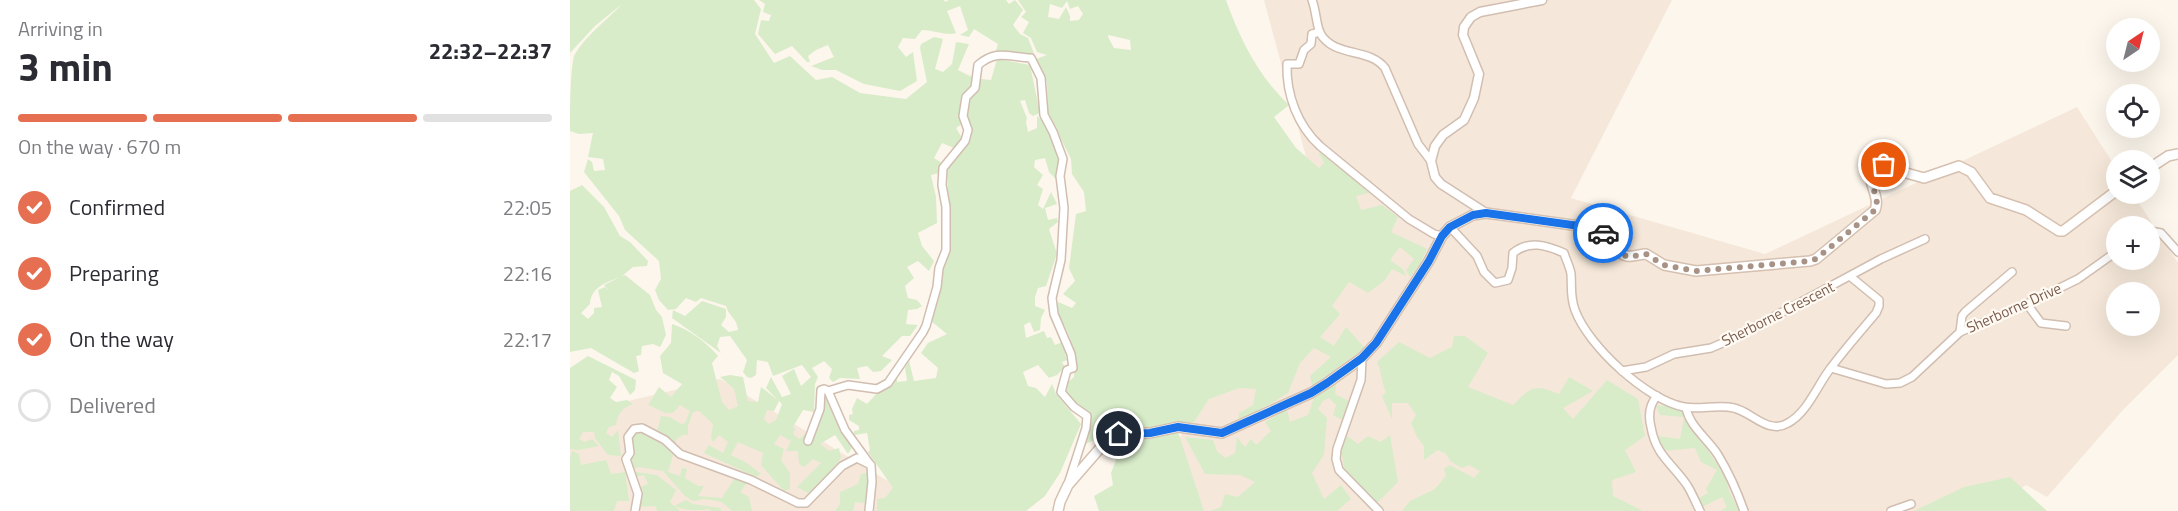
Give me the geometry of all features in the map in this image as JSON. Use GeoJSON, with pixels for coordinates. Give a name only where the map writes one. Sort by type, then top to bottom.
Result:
{"type":"FeatureCollection","features":[{"type":"Feature","properties":{"kind":"main road"},"geometry":{"type":"LineString","coordinates":[[2160,161],[2168,156],[2178,154]]}},
{"type":"Feature","properties":{"kind":"main road"},"geometry":{"type":"LineString","coordinates":[[1058,511],[1068,485],[1108,439],[1119,434],[1150,433],[1178,427],[1222,433],[1311,393],[1362,358],[1376,343],[1429,261],[1442,236],[1450,227],[1473,215],[1486,213],[1594,228],[1600,230],[1621,254],[1628,257],[1646,254],[1664,265],[1696,271],[1816,259],[1875,210],[1877,203],[1870,178],[1872,170],[1878,165],[1924,178],[1959,166],[1965,167],[1990,198],[2026,210],[2059,231],[2063,231],[2106,199]]}},
{"type":"Feature","properties":{"kind":"street"},"geometry":{"type":"LineString","coordinates":[[1312,0],[1320,32],[1330,43],[1340,49],[1372,56],[1385,68],[1418,144],[1431,161],[1435,177],[1486,213]]}},
{"type":"Feature","properties":{"kind":"street"},"geometry":{"type":"LineString","coordinates":[[1431,161],[1435,146],[1443,135],[1464,120],[1477,86],[1479,74],[1463,35],[1464,27],[1471,17],[1480,12],[1542,0]]}},
{"type":"Feature","properties":{"kind":"street"},"geometry":{"type":"LineString","coordinates":[[1320,32],[1312,34],[1311,44],[1304,50],[1299,64],[1287,64],[1288,86],[1300,123],[1307,134],[1320,146],[1409,219],[1434,234],[1442,236]]}},
{"type":"Feature","properties":{"kind":"street"},"geometry":{"type":"LineString","coordinates":[[808,441],[820,409],[821,390],[828,391],[848,385],[877,389],[888,383],[923,332],[937,287],[939,268],[946,250],[946,207],[942,185],[944,168],[964,141],[968,130],[963,116],[966,97],[975,88],[978,65],[989,56],[1031,58],[1041,78],[1044,115],[1063,159],[1060,176],[1064,208],[1061,260],[1052,298],[1054,314],[1071,354],[1073,368],[1067,370],[1061,392],[1074,407],[1087,416],[1086,428],[1068,485]]}},
{"type":"Feature","properties":{"kind":"street"},"geometry":{"type":"LineString","coordinates":[[1450,227],[1477,256],[1484,272],[1495,283],[1508,280],[1513,253],[1521,246],[1538,244],[1564,253],[1571,274],[1570,295],[1576,312],[1597,346],[1622,371],[1670,403],[1686,408],[1734,408],[1773,427],[1788,424],[1801,412],[1831,368]]}},
{"type":"Feature","properties":{"kind":"street"},"geometry":{"type":"LineString","coordinates":[[2160,233],[2178,252]]}},
{"type":"Feature","properties":{"kind":"street"},"geometry":{"type":"LineString","coordinates":[[1851,277],[1925,239]]}},
{"type":"Feature","properties":{"kind":"street","name":"Sherborne Drive"},"geometry":{"type":"LineString","coordinates":[[1831,368],[1886,384],[1900,383],[1912,377],[1960,332],[2027,304],[2078,279],[2106,259]]}},
{"type":"Feature","properties":{"kind":"street"},"geometry":{"type":"LineString","coordinates":[[1960,332],[1962,316],[1965,312],[2012,272]]}},
{"type":"Feature","properties":{"kind":"street","name":"Sherborne Crescent"},"geometry":{"type":"LineString","coordinates":[[1622,371],[1646,367],[1674,354],[1719,344],[1851,277],[1876,295],[1879,306],[1876,313],[1831,368]]}},
{"type":"Feature","properties":{"kind":"street"},"geometry":{"type":"LineString","coordinates":[[2027,304],[2041,323],[2066,326]]}},
{"type":"Feature","properties":{"kind":"street"},"geometry":{"type":"LineString","coordinates":[[1362,358],[1360,380],[1337,448],[1336,459],[1339,470],[1379,511]]}},
{"type":"Feature","properties":{"kind":"street"},"geometry":{"type":"LineString","coordinates":[[828,391],[845,430],[871,465],[869,511]]}},
{"type":"Feature","properties":{"kind":"street"},"geometry":{"type":"LineString","coordinates":[[1657,396],[1650,408],[1649,419],[1653,441],[1659,452],[1687,486],[1700,511]]}},
{"type":"Feature","properties":{"kind":"street"},"geometry":{"type":"LineString","coordinates":[[1686,408],[1692,423],[1718,455],[1736,488],[1744,511]]}},
{"type":"Feature","properties":{"kind":"street"},"geometry":{"type":"LineString","coordinates":[[634,511],[638,494],[626,459],[630,453],[628,437],[634,429],[642,428],[665,440],[680,454],[751,480],[798,503],[806,503],[842,466],[856,458],[871,465]]}},
{"type":"Feature","properties":{"kind":"street"},"geometry":{"type":"LineString","coordinates":[[1891,511],[1911,504]]}},
{"type":"Feature","properties":{"kind":"shaded area"},"geometry":{"type":"Polygon","coordinates":[[[1264,0],[1672,0],[1571,198],[1765,254],[2077,107],[2106,152],[2106,204],[2140,204],[2147,216],[2106,216],[2106,270],[2160,270],[2160,235],[2178,263],[2178,355],[2123,410],[2047,497],[2026,485],[1991,511],[1127,511],[1163,459],[1306,273],[1336,269],[1264,0]]]}},
{"type":"Feature","properties":{"kind":"shaded area"},"geometry":{"type":"Polygon","coordinates":[[[720,379],[911,495],[927,511],[570,511],[570,415],[720,379]]]}},
{"type":"Feature","properties":{"kind":"green space"},"geometry":{"type":"Polygon","coordinates":[[[570,0],[754,0],[761,9],[755,34],[774,63],[790,56],[816,80],[832,77],[860,93],[906,99],[927,82],[921,44],[934,37],[943,39],[935,69],[943,72],[952,64],[956,42],[969,44],[958,70],[972,77],[976,75],[972,87],[961,95],[962,124],[956,128],[962,138],[954,148],[942,143],[934,158],[942,163],[939,173],[931,175],[936,197],[937,223],[918,233],[922,246],[934,261],[929,271],[918,261],[907,267],[914,278],[905,286],[908,298],[917,300],[922,306],[908,310],[906,324],[918,325],[910,336],[902,336],[882,356],[892,360],[881,371],[873,372],[867,366],[857,368],[860,379],[840,378],[833,382],[829,378],[832,369],[824,361],[812,368],[818,377],[815,384],[814,412],[803,410],[793,427],[795,429],[793,434],[799,439],[805,434],[808,444],[823,411],[823,399],[826,398],[834,417],[853,446],[848,454],[835,435],[820,444],[829,451],[839,448],[841,458],[823,483],[808,493],[797,487],[821,463],[813,459],[804,467],[799,464],[798,451],[786,451],[791,441],[780,435],[774,444],[784,449],[781,460],[790,473],[790,489],[784,491],[761,465],[763,453],[738,442],[731,455],[747,463],[761,474],[756,477],[704,453],[709,445],[723,453],[728,442],[719,435],[713,442],[711,438],[713,424],[699,411],[693,412],[688,426],[688,435],[682,435],[676,440],[676,445],[657,432],[661,416],[670,417],[681,424],[685,423],[690,411],[680,405],[673,413],[666,413],[648,405],[659,387],[671,397],[682,384],[663,373],[660,356],[671,343],[672,324],[697,337],[718,356],[712,363],[722,402],[729,410],[738,406],[734,389],[720,377],[730,375],[743,377],[748,401],[758,402],[761,387],[778,400],[766,388],[771,377],[782,397],[791,394],[782,376],[794,369],[801,386],[811,377],[802,365],[773,376],[768,362],[757,360],[756,375],[751,378],[747,377],[743,372],[747,360],[730,336],[720,337],[717,346],[721,353],[672,318],[673,310],[685,316],[702,301],[726,309],[726,317],[721,325],[729,332],[738,330],[726,306],[701,298],[696,302],[686,298],[676,309],[668,310],[659,300],[655,290],[661,279],[659,261],[625,230],[619,216],[584,172],[588,159],[592,162],[594,171],[605,170],[603,159],[588,157],[593,133],[579,134],[570,131],[574,56],[590,35],[622,4],[595,26],[570,53],[570,0]],[[779,401],[774,411],[767,410],[764,419],[769,424],[776,420],[782,404],[779,401]]]}},
{"type":"Feature","properties":{"kind":"green space"},"geometry":{"type":"Polygon","coordinates":[[[759,0],[944,0],[945,2],[949,0],[1006,0],[1009,4],[1015,0],[1023,10],[1013,25],[1020,34],[1028,38],[1035,56],[1017,52],[995,54],[998,44],[974,29],[969,37],[960,35],[968,30],[960,6],[947,11],[956,33],[922,30],[915,39],[903,38],[898,47],[906,57],[913,52],[917,81],[900,91],[864,84],[836,70],[822,70],[811,66],[834,57],[828,45],[808,56],[810,62],[807,62],[792,46],[775,54],[758,34],[761,20],[769,21],[771,15],[763,12],[765,4],[759,0]]]}},
{"type":"Feature","properties":{"kind":"green space"},"geometry":{"type":"Polygon","coordinates":[[[1018,0],[1226,0],[1251,56],[1268,82],[1289,105],[1274,117],[1296,148],[1319,168],[1324,163],[1318,152],[1330,158],[1369,193],[1356,196],[1361,210],[1382,205],[1398,217],[1391,232],[1427,249],[1420,264],[1410,277],[1406,270],[1414,259],[1400,247],[1390,260],[1403,269],[1406,276],[1392,269],[1385,280],[1368,293],[1349,282],[1332,306],[1340,314],[1320,337],[1334,346],[1346,327],[1365,348],[1312,386],[1310,376],[1331,357],[1314,348],[1300,363],[1288,393],[1238,424],[1239,413],[1253,405],[1256,389],[1239,388],[1209,399],[1194,422],[1145,431],[1139,430],[1123,410],[1112,413],[1111,431],[1082,446],[1087,416],[1067,394],[1067,383],[1074,377],[1074,355],[1070,338],[1057,307],[1058,302],[1072,308],[1076,303],[1063,294],[1075,281],[1069,268],[1076,214],[1086,211],[1084,192],[1072,174],[1071,159],[1048,113],[1047,83],[1036,59],[1047,55],[1037,52],[1031,38],[1023,33],[1029,22],[1021,17],[1026,12],[1018,0]],[[1067,1],[1062,8],[1050,4],[1048,17],[1059,19],[1066,7],[1070,21],[1079,20],[1083,14],[1078,6],[1070,9],[1067,1]],[[1108,35],[1114,48],[1131,50],[1130,40],[1108,35]]]}},
{"type":"Feature","properties":{"kind":"green space"},"geometry":{"type":"Polygon","coordinates":[[[997,59],[1030,65],[1040,113],[1033,116],[1029,113],[1025,100],[1020,101],[1027,118],[1028,132],[1037,128],[1037,116],[1044,122],[1059,156],[1057,180],[1049,172],[1045,158],[1035,160],[1034,167],[1043,175],[1037,185],[1043,189],[1038,205],[1043,209],[1051,192],[1057,204],[1045,208],[1048,220],[1057,218],[1058,222],[1049,229],[1057,254],[1046,286],[1038,288],[1035,297],[1035,306],[1045,310],[1041,318],[1040,330],[1034,332],[1030,322],[1024,325],[1026,338],[1044,331],[1047,338],[1051,337],[1055,345],[1062,342],[1067,360],[1062,362],[1065,367],[1057,375],[1049,378],[1038,365],[1023,372],[1028,386],[1036,388],[1045,397],[1052,384],[1056,394],[1081,424],[1060,473],[1045,496],[1026,511],[877,511],[877,499],[885,498],[893,488],[868,452],[870,450],[867,433],[854,435],[854,431],[859,430],[859,426],[849,420],[849,415],[853,414],[852,409],[857,398],[867,404],[897,376],[897,382],[907,381],[905,368],[909,361],[914,381],[936,378],[938,368],[921,353],[928,343],[947,334],[931,321],[949,217],[947,168],[968,140],[966,115],[970,97],[981,79],[991,80],[997,59]]]}},
{"type":"Feature","properties":{"kind":"green space"},"geometry":{"type":"Polygon","coordinates":[[[582,185],[604,207],[620,236],[630,242],[648,261],[647,266],[633,267],[622,276],[625,275],[650,295],[656,310],[662,317],[666,335],[660,347],[653,344],[642,346],[641,355],[636,356],[639,371],[634,373],[591,348],[570,352],[570,191],[582,185]],[[620,277],[601,286],[593,293],[590,304],[581,313],[588,319],[594,313],[594,308],[602,307],[598,290],[605,287],[609,291],[604,285],[620,277]]]}},
{"type":"Feature","properties":{"kind":"green space"},"geometry":{"type":"Polygon","coordinates":[[[1454,336],[1465,336],[1488,353],[1468,387],[1513,405],[1533,389],[1544,389],[1559,394],[1569,377],[1593,391],[1563,408],[1573,419],[1607,380],[1638,399],[1645,436],[1625,450],[1636,472],[1612,480],[1613,496],[1643,511],[1402,511],[1410,501],[1435,489],[1446,476],[1444,469],[1450,465],[1474,478],[1480,471],[1469,465],[1462,468],[1438,450],[1424,460],[1424,446],[1411,423],[1416,415],[1408,403],[1392,403],[1392,419],[1382,396],[1386,392],[1377,362],[1399,342],[1430,358],[1452,347],[1454,336]]]}},
{"type":"Feature","properties":{"kind":"green space"},"geometry":{"type":"Polygon","coordinates":[[[588,356],[636,380],[635,390],[630,395],[619,376],[612,372],[609,380],[617,387],[610,398],[616,402],[627,400],[633,404],[621,412],[616,425],[609,427],[606,433],[612,437],[618,430],[621,456],[608,455],[595,438],[594,432],[583,432],[579,439],[585,442],[592,439],[599,446],[578,450],[570,449],[570,368],[588,356]]]}},
{"type":"Feature","properties":{"kind":"green space"},"geometry":{"type":"Polygon","coordinates":[[[1337,381],[1335,394],[1349,401],[1342,420],[1333,415],[1336,405],[1329,398],[1323,401],[1318,409],[1327,418],[1324,455],[1312,473],[1324,499],[1341,485],[1351,499],[1337,511],[1210,511],[1221,507],[1225,494],[1238,497],[1255,482],[1240,475],[1205,474],[1185,437],[1213,440],[1217,451],[1225,458],[1235,453],[1237,437],[1245,447],[1251,439],[1256,445],[1271,431],[1265,422],[1287,409],[1290,422],[1308,415],[1315,394],[1337,381]]]}},
{"type":"Feature","properties":{"kind":"green space"},"geometry":{"type":"Polygon","coordinates":[[[1670,405],[1684,409],[1684,414],[1726,478],[1729,491],[1739,511],[1720,511],[1727,507],[1722,497],[1702,507],[1697,499],[1708,493],[1706,489],[1717,470],[1701,462],[1695,448],[1664,451],[1659,446],[1657,436],[1680,439],[1684,417],[1660,415],[1656,406],[1670,405]]]}},
{"type":"Feature","properties":{"kind":"green space"},"geometry":{"type":"Polygon","coordinates":[[[1177,429],[1204,511],[1099,511],[1094,496],[1113,485],[1111,473],[1116,460],[1107,447],[1115,446],[1126,455],[1135,452],[1137,436],[1177,429]]]}},
{"type":"Feature","properties":{"kind":"green space"},"geometry":{"type":"Polygon","coordinates":[[[639,432],[667,447],[673,455],[668,472],[680,476],[682,468],[687,469],[685,478],[698,486],[704,486],[698,496],[722,498],[734,479],[747,483],[740,492],[749,497],[752,511],[732,511],[722,502],[705,499],[693,501],[685,496],[663,471],[639,467],[632,469],[629,460],[630,449],[635,435],[639,432]]]}},
{"type":"Feature","properties":{"kind":"green space"},"geometry":{"type":"Polygon","coordinates":[[[1390,435],[1398,482],[1377,503],[1344,468],[1341,448],[1347,436],[1358,444],[1368,436],[1381,442],[1390,435]]]}},
{"type":"Feature","properties":{"kind":"green space"},"geometry":{"type":"Polygon","coordinates":[[[572,451],[579,454],[581,465],[606,460],[611,474],[625,472],[629,501],[617,501],[614,511],[570,511],[572,451]]]}},
{"type":"Feature","properties":{"kind":"green space"},"geometry":{"type":"Polygon","coordinates":[[[636,472],[657,475],[676,490],[670,502],[674,506],[686,500],[693,504],[720,508],[722,511],[692,510],[675,506],[680,511],[657,511],[656,506],[638,507],[640,487],[648,484],[644,475],[635,477],[633,474],[636,472]]]}},
{"type":"Feature","properties":{"kind":"green space"},"geometry":{"type":"Polygon","coordinates":[[[869,472],[865,503],[855,502],[853,511],[835,511],[840,504],[840,492],[858,484],[861,474],[869,472]]]}},
{"type":"Feature","properties":{"kind":"green space"},"geometry":{"type":"Polygon","coordinates":[[[2010,477],[2047,511],[1914,511],[1964,487],[2010,477]]]}},
{"type":"Feature","properties":{"kind":"way so far"},"geometry":{"type":"LineString","coordinates":[[1603,233],[1621,254],[1628,257],[1651,255],[1659,264],[1696,271],[1810,261],[1816,259],[1875,210],[1877,203],[1870,173],[1878,165],[1884,165]]}},
{"type":"Feature","properties":{"kind":"route"},"geometry":{"type":"LineString","coordinates":[[1119,434],[1150,433],[1178,427],[1222,433],[1311,393],[1362,358],[1376,343],[1429,261],[1442,236],[1450,227],[1473,215],[1486,213],[1594,228],[1603,233]]}}]}
